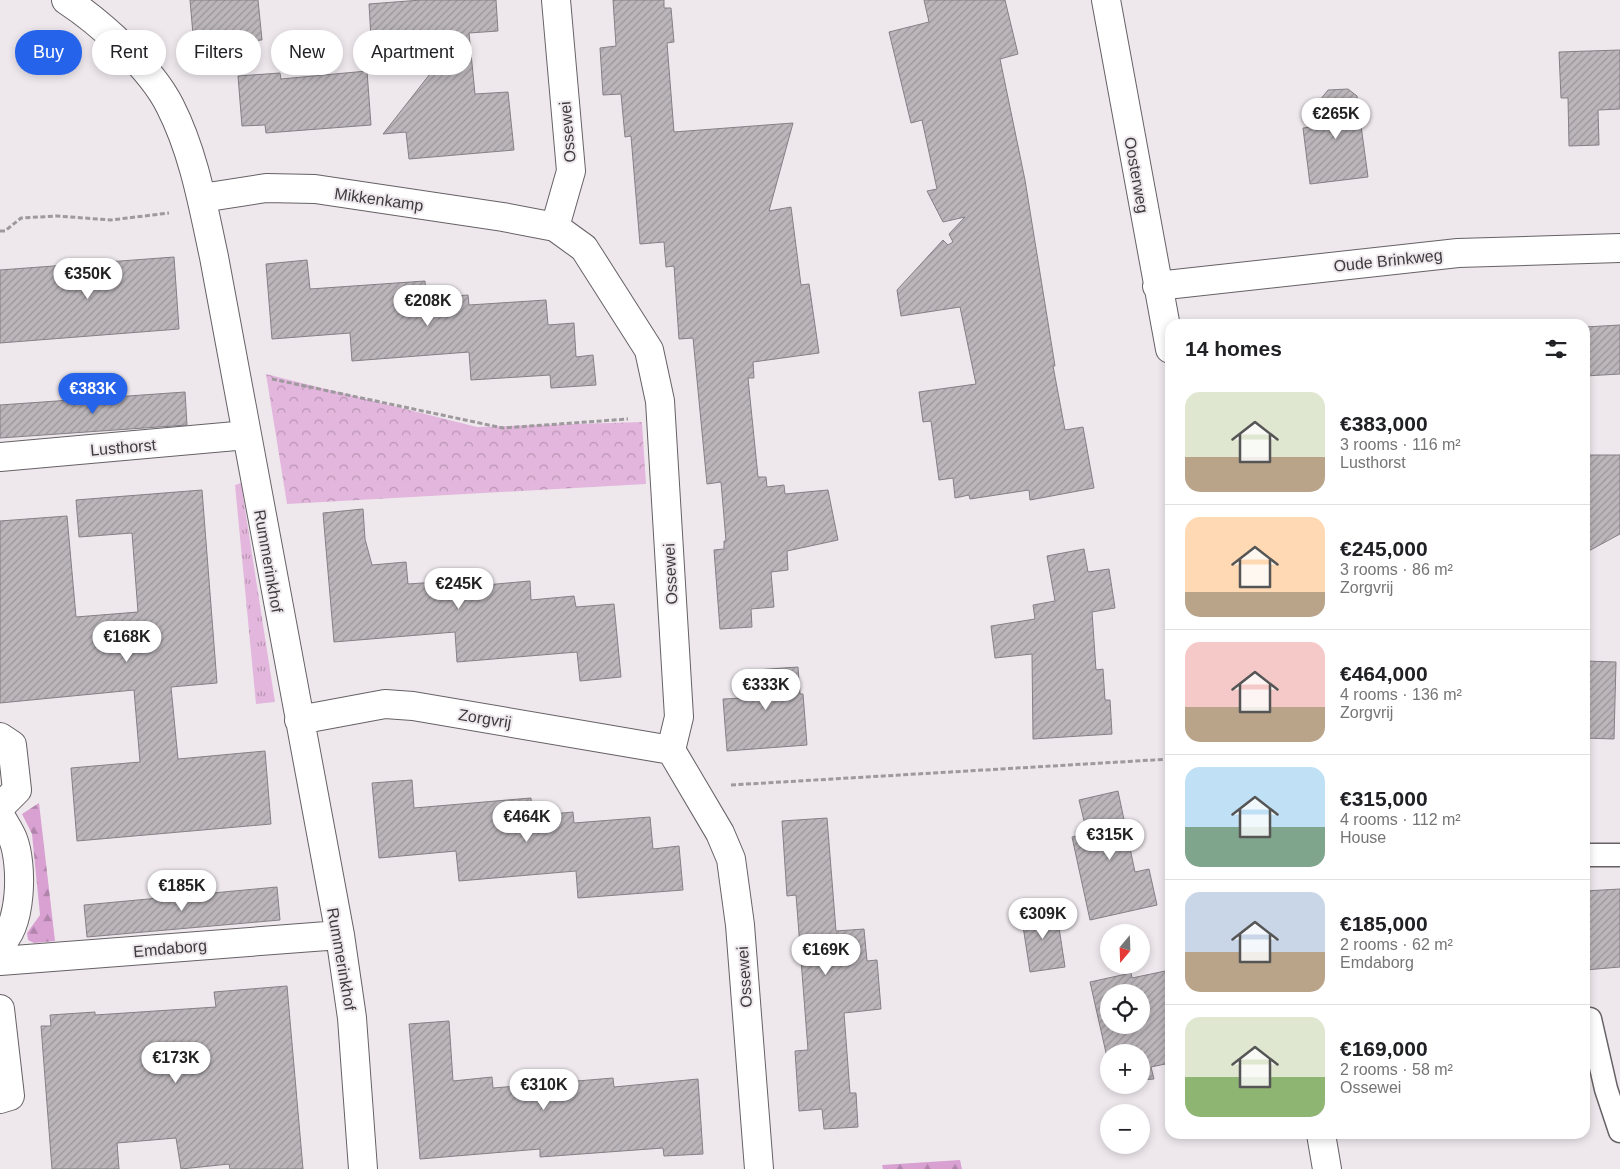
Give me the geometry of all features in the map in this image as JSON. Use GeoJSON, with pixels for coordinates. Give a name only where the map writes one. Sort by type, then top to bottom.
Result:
{"type":"FeatureCollection","features":[{"type":"Feature","properties":{"kind":"street","name":"Rummerinkhof"},"geometry":{"type":"LineString","coordinates":[[66,0],[87,14],[123,48],[150,78],[169,105],[189,153],[202,198],[340,934],[352,1018],[363,1169]]}},
{"type":"Feature","properties":{"kind":"street","name":"Ossewei"},"geometry":{"type":"LineString","coordinates":[[556,0],[571,171],[555,227],[584,248],[649,350],[660,401],[679,717],[671,750],[720,832],[731,859],[740,925],[759,1169]]}},
{"type":"Feature","properties":{"kind":"street","name":"Oosterweg"},"geometry":{"type":"LineString","coordinates":[[1106,0],[1165,323]]}},
{"type":"Feature","properties":{"kind":"street","name":"Mikkenkamp"},"geometry":{"type":"LineString","coordinates":[[202,198],[266,188],[315,189],[503,217],[555,227]]}},
{"type":"Feature","properties":{"kind":"street","name":"Oude Brinkweg"},"geometry":{"type":"LineString","coordinates":[[1158,286],[1458,253],[1620,248]]}},
{"type":"Feature","properties":{"kind":"street","name":"Lusthorst"},"geometry":{"type":"LineString","coordinates":[[0,457],[246,434]]}},
{"type":"Feature","properties":{"kind":"street","name":"Zorgvrij"},"geometry":{"type":"LineString","coordinates":[[299,720],[385,704],[404,705],[671,750]]}},
{"type":"Feature","properties":{"kind":"street"},"geometry":{"type":"LineString","coordinates":[[0,737],[12,745],[17,790],[0,807]]}},
{"type":"Feature","properties":{"kind":"street"},"geometry":{"type":"LineString","coordinates":[[0,815],[14,840],[18,874],[16,917],[7,938],[0,944]]}},
{"type":"Feature","properties":{"kind":"street","name":"Emdaborg"},"geometry":{"type":"LineString","coordinates":[[0,961],[340,934]]}},
{"type":"Feature","properties":{"kind":"street"},"geometry":{"type":"LineString","coordinates":[[0,1009],[10,1096],[0,1099]]}},
{"type":"Feature","properties":{"kind":"street"},"geometry":{"type":"LineString","coordinates":[[1322,1139],[1328,1169]]}},
{"type":"Feature","properties":{"kind":"lane"},"geometry":{"type":"LineString","coordinates":[[1590,855],[1620,855]]}},
{"type":"Feature","properties":{"kind":"lane"},"geometry":{"type":"LineString","coordinates":[[1590,1019],[1613,1088],[1620,1130]]}},
{"type":"Feature","properties":{"kind":"path"},"geometry":{"type":"LineString","coordinates":[[0,231],[5,230],[21,218],[57,216],[111,220],[176,212]]}},
{"type":"Feature","properties":{"kind":"path"},"geometry":{"type":"LineString","coordinates":[[269,378],[503,428],[661,416]]}},
{"type":"Feature","properties":{"kind":"path"},"geometry":{"type":"LineString","coordinates":[[693,788],[1165,759]]}},
{"type":"Feature","properties":{"kind":"green space"},"geometry":{"type":"Polygon","coordinates":[[[266,374],[477,427],[642,422],[646,484],[287,504],[266,374]]]}},
{"type":"Feature","properties":{"kind":"green space"},"geometry":{"type":"Polygon","coordinates":[[[241,483],[275,702],[256,704],[235,485],[241,483]]]}},
{"type":"Feature","properties":{"kind":"green space"},"geometry":{"type":"Polygon","coordinates":[[[39,803],[55,941],[34,943],[28,940],[27,933],[40,915],[32,834],[22,814],[39,803]]]}},
{"type":"Feature","properties":{"kind":"green space"},"geometry":{"type":"Polygon","coordinates":[[[960,1160],[962,1169],[883,1169],[882,1165],[960,1160]]]}},
{"type":"Feature","properties":{"kind":"building"},"geometry":{"type":"Polygon","coordinates":[[[190,0],[258,0],[261,30],[193,30],[190,0]]]}},
{"type":"Feature","properties":{"kind":"building"},"geometry":{"type":"Polygon","coordinates":[[[421,0],[496,0],[498,31],[472,33],[472,30],[371,30],[369,4],[421,0]]]}},
{"type":"Feature","properties":{"kind":"building"},"geometry":{"type":"Polygon","coordinates":[[[613,0],[664,0],[664,8],[671,8],[674,42],[667,43],[674,132],[793,123],[769,211],[791,207],[801,285],[809,284],[819,353],[753,362],[754,378],[748,378],[758,477],[766,477],[767,487],[784,485],[785,494],[828,490],[838,540],[787,551],[788,570],[771,572],[774,607],[751,609],[752,627],[720,629],[714,550],[724,549],[724,541],[726,541],[721,482],[707,484],[693,338],[679,339],[674,266],[666,267],[664,242],[640,244],[631,136],[625,137],[621,94],[603,95],[600,48],[616,46],[613,0]]]}},
{"type":"Feature","properties":{"kind":"building"},"geometry":{"type":"Polygon","coordinates":[[[924,0],[1005,0],[1018,54],[1000,59],[1025,180],[1055,366],[1053,366],[1065,430],[1083,427],[1094,488],[1030,500],[1029,490],[970,499],[969,495],[955,498],[953,478],[939,480],[931,421],[923,422],[919,392],[976,384],[960,307],[901,316],[897,290],[943,240],[948,245],[953,242],[949,234],[965,217],[943,222],[927,191],[937,189],[922,120],[911,123],[889,32],[929,22],[924,0]]]}},
{"type":"Feature","properties":{"kind":"building"},"geometry":{"type":"Polygon","coordinates":[[[1620,50],[1620,109],[1598,110],[1599,145],[1569,146],[1568,98],[1561,98],[1559,52],[1620,50]]]}},
{"type":"Feature","properties":{"kind":"building"},"geometry":{"type":"Polygon","coordinates":[[[472,64],[475,94],[508,92],[514,150],[409,159],[406,132],[383,134],[429,75],[472,75],[472,64]]]}},
{"type":"Feature","properties":{"kind":"building"},"geometry":{"type":"Polygon","coordinates":[[[353,72],[353,75],[367,75],[371,125],[266,133],[265,125],[242,126],[238,76],[271,74],[280,75],[281,79],[343,75],[343,73],[353,72]]]}},
{"type":"Feature","properties":{"kind":"building"},"geometry":{"type":"Polygon","coordinates":[[[1348,89],[1357,96],[1368,177],[1310,184],[1303,128],[1319,126],[1320,100],[1328,90],[1348,89]]]}},
{"type":"Feature","properties":{"kind":"building"},"geometry":{"type":"Polygon","coordinates":[[[174,257],[179,329],[0,343],[0,270],[174,257]]]}},
{"type":"Feature","properties":{"kind":"building"},"geometry":{"type":"Polygon","coordinates":[[[307,260],[310,289],[425,281],[426,298],[468,295],[469,305],[546,300],[548,325],[574,323],[576,357],[593,355],[596,385],[551,388],[550,375],[471,380],[469,352],[352,361],[350,333],[272,339],[266,264],[307,260]]]}},
{"type":"Feature","properties":{"kind":"building"},"geometry":{"type":"Polygon","coordinates":[[[1620,325],[1620,374],[1590,376],[1590,327],[1620,325]]]}},
{"type":"Feature","properties":{"kind":"building"},"geometry":{"type":"Polygon","coordinates":[[[185,392],[187,425],[0,438],[0,405],[185,392]]]}},
{"type":"Feature","properties":{"kind":"building"},"geometry":{"type":"Polygon","coordinates":[[[1590,455],[1620,455],[1620,534],[1590,550],[1590,455]]]}},
{"type":"Feature","properties":{"kind":"building"},"geometry":{"type":"Polygon","coordinates":[[[202,490],[217,683],[171,687],[178,759],[265,751],[271,824],[77,841],[71,768],[140,762],[134,690],[0,703],[0,521],[67,516],[76,617],[138,612],[132,533],[79,537],[76,500],[202,490]]]}},
{"type":"Feature","properties":{"kind":"building"},"geometry":{"type":"Polygon","coordinates":[[[363,509],[365,539],[372,565],[406,562],[408,584],[451,581],[452,588],[530,581],[531,600],[574,596],[576,607],[614,604],[621,677],[580,681],[577,652],[457,662],[455,632],[334,642],[323,513],[363,509]]]}},
{"type":"Feature","properties":{"kind":"building"},"geometry":{"type":"Polygon","coordinates":[[[1084,549],[1088,572],[1109,569],[1115,608],[1092,612],[1096,670],[1103,669],[1105,700],[1110,700],[1112,734],[1033,739],[1032,654],[995,658],[991,626],[1035,619],[1033,605],[1055,601],[1047,556],[1084,549]]]}},
{"type":"Feature","properties":{"kind":"building"},"geometry":{"type":"Polygon","coordinates":[[[1590,661],[1616,662],[1614,739],[1590,738],[1590,661]]]}},
{"type":"Feature","properties":{"kind":"building"},"geometry":{"type":"Polygon","coordinates":[[[798,667],[800,694],[803,694],[807,745],[727,751],[723,699],[743,698],[741,671],[798,667]]]}},
{"type":"Feature","properties":{"kind":"building"},"geometry":{"type":"Polygon","coordinates":[[[412,780],[414,808],[531,798],[532,816],[573,812],[574,823],[650,817],[653,849],[679,846],[683,890],[578,898],[576,871],[459,881],[456,851],[379,858],[372,783],[412,780]]]}},
{"type":"Feature","properties":{"kind":"building"},"geometry":{"type":"Polygon","coordinates":[[[1118,791],[1135,872],[1149,869],[1157,905],[1090,920],[1072,837],[1087,833],[1079,800],[1118,791]]]}},
{"type":"Feature","properties":{"kind":"building"},"geometry":{"type":"Polygon","coordinates":[[[827,818],[836,931],[864,929],[867,961],[877,960],[881,1009],[844,1013],[850,1093],[856,1093],[858,1127],[824,1129],[822,1109],[799,1111],[795,1051],[808,1050],[796,895],[787,896],[782,821],[827,818]]]}},
{"type":"Feature","properties":{"kind":"building"},"geometry":{"type":"Polygon","coordinates":[[[277,887],[280,920],[87,937],[84,905],[277,887]]]}},
{"type":"Feature","properties":{"kind":"building"},"geometry":{"type":"Polygon","coordinates":[[[1620,889],[1620,967],[1590,970],[1590,891],[1620,889]]]}},
{"type":"Feature","properties":{"kind":"building"},"geometry":{"type":"Polygon","coordinates":[[[1056,908],[1065,967],[1030,972],[1021,913],[1056,908]]]}},
{"type":"Feature","properties":{"kind":"building"},"geometry":{"type":"Polygon","coordinates":[[[1165,971],[1165,1064],[1151,1067],[1154,1079],[1150,1079],[1150,1044],[1104,1044],[1102,1034],[1150,1034],[1150,984],[1100,984],[1100,1026],[1090,982],[1126,974],[1131,974],[1132,978],[1165,971]]]}},
{"type":"Feature","properties":{"kind":"building"},"geometry":{"type":"Polygon","coordinates":[[[287,986],[303,1169],[230,1169],[229,1164],[181,1169],[176,1138],[117,1143],[119,1169],[52,1169],[41,1026],[51,1026],[50,1015],[95,1012],[95,1015],[216,1007],[214,992],[287,986]]]}},
{"type":"Feature","properties":{"kind":"building"},"geometry":{"type":"Polygon","coordinates":[[[449,1021],[453,1081],[492,1077],[493,1088],[613,1078],[614,1087],[698,1079],[703,1154],[664,1156],[663,1148],[540,1157],[540,1149],[420,1159],[409,1024],[449,1021]]]}}]}
